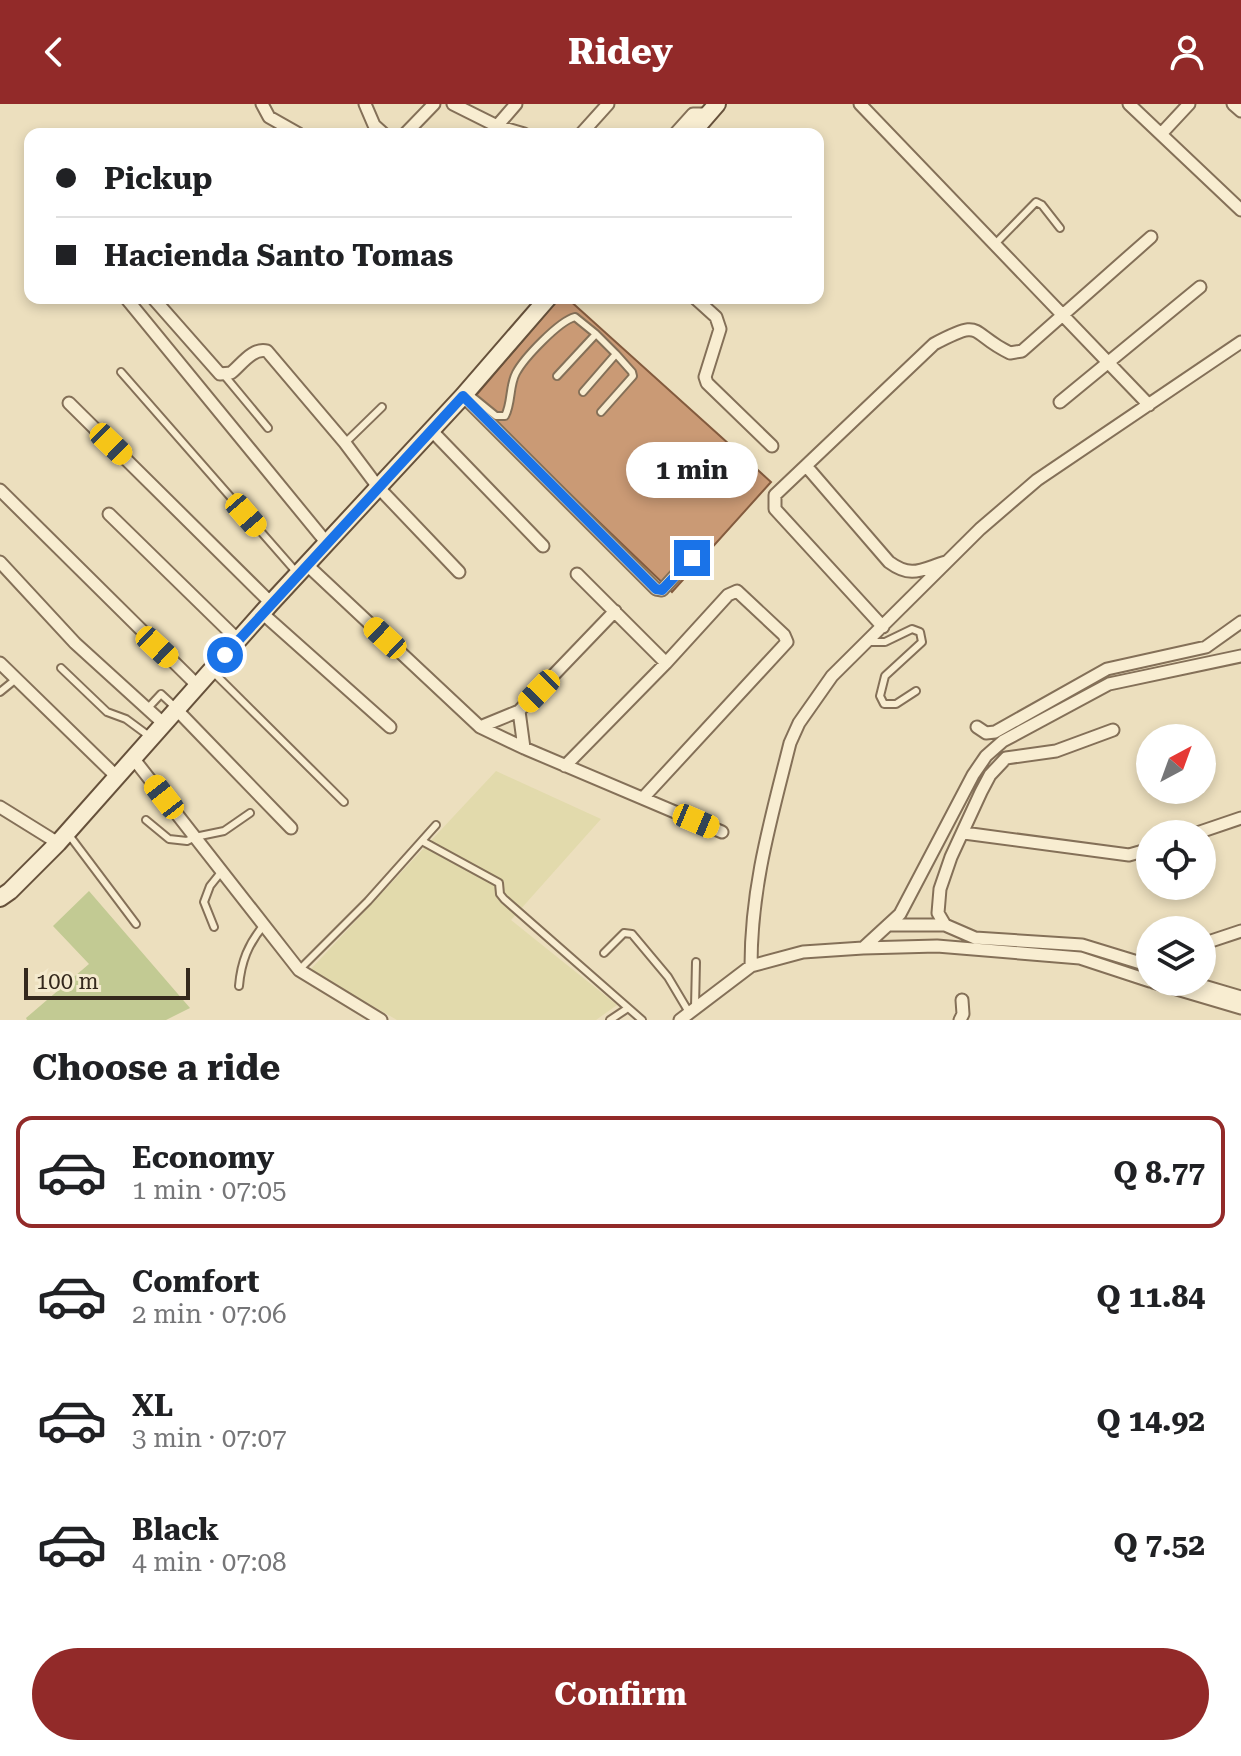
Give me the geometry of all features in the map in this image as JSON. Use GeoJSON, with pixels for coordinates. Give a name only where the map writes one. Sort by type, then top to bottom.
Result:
{"type":"FeatureCollection","features":[{"type":"Feature","properties":{"kind":"street"},"geometry":{"type":"LineString","coordinates":[[262,104],[269,117],[288,128]]}},
{"type":"Feature","properties":{"kind":"street"},"geometry":{"type":"LineString","coordinates":[[365,104],[377,128]]}},
{"type":"Feature","properties":{"kind":"street"},"geometry":{"type":"LineString","coordinates":[[411,128],[434,104]]}},
{"type":"Feature","properties":{"kind":"street"},"geometry":{"type":"LineString","coordinates":[[453,104],[504,128]]}},
{"type":"Feature","properties":{"kind":"street"},"geometry":{"type":"LineString","coordinates":[[497,126],[516,104]]}},
{"type":"Feature","properties":{"kind":"street"},"geometry":{"type":"LineString","coordinates":[[586,128],[608,104]]}},
{"type":"Feature","properties":{"kind":"street"},"geometry":{"type":"LineString","coordinates":[[860,104],[1149,405]]}},
{"type":"Feature","properties":{"kind":"street"},"geometry":{"type":"LineString","coordinates":[[1129,104],[1241,210]]}},
{"type":"Feature","properties":{"kind":"street"},"geometry":{"type":"LineString","coordinates":[[1161,134],[1189,104]]}},
{"type":"Feature","properties":{"kind":"street"},"geometry":{"type":"LineString","coordinates":[[1233,104],[1241,111]]}},
{"type":"Feature","properties":{"kind":"street"},"geometry":{"type":"LineString","coordinates":[[680,128],[693,114],[713,109]]}},
{"type":"Feature","properties":{"kind":"street"},"geometry":{"type":"LineString","coordinates":[[696,128],[713,109]]}},
{"type":"Feature","properties":{"kind":"street"},"geometry":{"type":"LineString","coordinates":[[883,627],[775,509],[775,495],[934,344],[962,329],[976,330],[1010,353],[1022,351],[1151,237]]}},
{"type":"Feature","properties":{"kind":"street"},"geometry":{"type":"LineString","coordinates":[[1060,402],[1200,287]]}},
{"type":"Feature","properties":{"kind":"street"},"geometry":{"type":"LineString","coordinates":[[131,304],[326,542]]}},
{"type":"Feature","properties":{"kind":"street"},"geometry":{"type":"LineString","coordinates":[[158,304],[215,370],[224,375],[231,373],[255,352],[261,349],[267,351],[378,487],[459,572]]}},
{"type":"Feature","properties":{"kind":"street"},"geometry":{"type":"LineString","coordinates":[[0,898],[117,777],[543,304]]}},
{"type":"Feature","properties":{"kind":"street"},"geometry":{"type":"LineString","coordinates":[[701,304],[719,323],[720,329],[705,377],[707,383],[772,446]]}},
{"type":"Feature","properties":{"kind":"street"},"geometry":{"type":"LineString","coordinates":[[751,966],[751,925],[757,875],[790,743],[799,723],[832,676],[980,529],[1037,480],[1241,342]]}},
{"type":"Feature","properties":{"kind":"street"},"geometry":{"type":"LineString","coordinates":[[465,394],[656,589],[662,590],[703,545]]}},
{"type":"Feature","properties":{"kind":"street"},"geometry":{"type":"LineString","coordinates":[[69,403],[266,608],[390,727]]}},
{"type":"Feature","properties":{"kind":"street"},"geometry":{"type":"LineString","coordinates":[[431,430],[543,546]]}},
{"type":"Feature","properties":{"kind":"street"},"geometry":{"type":"LineString","coordinates":[[807,467],[899,570],[908,573],[947,562]]}},
{"type":"Feature","properties":{"kind":"street"},"geometry":{"type":"LineString","coordinates":[[0,490],[197,685]]}},
{"type":"Feature","properties":{"kind":"street"},"geometry":{"type":"LineString","coordinates":[[109,514],[238,640]]}},
{"type":"Feature","properties":{"kind":"street"},"geometry":{"type":"LineString","coordinates":[[0,562],[75,643],[163,723]]}},
{"type":"Feature","properties":{"kind":"street"},"geometry":{"type":"LineString","coordinates":[[302,569],[480,727],[722,832]]}},
{"type":"Feature","properties":{"kind":"street"},"geometry":{"type":"LineString","coordinates":[[577,574],[666,663]]}},
{"type":"Feature","properties":{"kind":"street"},"geometry":{"type":"LineString","coordinates":[[565,766],[733,590],[737,591],[784,635],[787,642],[643,798]]}},
{"type":"Feature","properties":{"kind":"street"},"geometry":{"type":"LineString","coordinates":[[480,727],[519,711],[615,611]]}},
{"type":"Feature","properties":{"kind":"street"},"geometry":{"type":"LineString","coordinates":[[977,727],[986,733],[995,732],[1107,669],[1206,647],[1241,622]]}},
{"type":"Feature","properties":{"kind":"street"},"geometry":{"type":"LineString","coordinates":[[1206,647],[1211,661]]}},
{"type":"Feature","properties":{"kind":"street"},"geometry":{"type":"LineString","coordinates":[[863,948],[900,914],[973,775],[986,756],[1003,741],[1109,684],[1241,656]]}},
{"type":"Feature","properties":{"kind":"street"},"geometry":{"type":"LineString","coordinates":[[0,663],[117,777]]}},
{"type":"Feature","properties":{"kind":"street"},"geometry":{"type":"LineString","coordinates":[[176,709],[291,828]]}},
{"type":"Feature","properties":{"kind":"street"},"geometry":{"type":"LineString","coordinates":[[519,711],[524,748]]}},
{"type":"Feature","properties":{"kind":"street"},"geometry":{"type":"LineString","coordinates":[[945,925],[938,913],[940,889],[951,857],[990,775],[1006,758],[1056,751],[1113,730]]}},
{"type":"Feature","properties":{"kind":"street"},"geometry":{"type":"LineString","coordinates":[[133,758],[299,970],[381,1020]]}},
{"type":"Feature","properties":{"kind":"street"},"geometry":{"type":"LineString","coordinates":[[0,807],[62,837]]}},
{"type":"Feature","properties":{"kind":"street"},"geometry":{"type":"LineString","coordinates":[[1216,827],[1241,818]]}},
{"type":"Feature","properties":{"kind":"street"},"geometry":{"type":"LineString","coordinates":[[964,833],[1129,855],[1136,853]]}},
{"type":"Feature","properties":{"kind":"street"},"geometry":{"type":"LineString","coordinates":[[888,925],[945,925],[975,938],[1082,945],[1136,961]]}},
{"type":"Feature","properties":{"kind":"street"},"geometry":{"type":"LineString","coordinates":[[1216,939],[1241,931]]}},
{"type":"Feature","properties":{"kind":"street"},"geometry":{"type":"LineString","coordinates":[[692,1016],[751,966],[803,952],[937,946],[1080,958],[1136,977]]}},
{"type":"Feature","properties":{"kind":"street"},"geometry":{"type":"LineString","coordinates":[[1216,990],[1241,997]]}},
{"type":"Feature","properties":{"kind":"street"},"geometry":{"type":"LineString","coordinates":[[1199,996],[1241,1008]]}},
{"type":"Feature","properties":{"kind":"street"},"geometry":{"type":"LineString","coordinates":[[960,1020],[962,1000]]}},
{"type":"Feature","properties":{"kind":"lane"},"geometry":{"type":"LineString","coordinates":[[995,244],[1036,202],[1060,228]]}},
{"type":"Feature","properties":{"kind":"lane"},"geometry":{"type":"LineString","coordinates":[[465,394],[496,416],[505,416],[515,374],[539,345],[566,320],[575,317],[632,372],[633,376],[601,412]]}},
{"type":"Feature","properties":{"kind":"lane"},"geometry":{"type":"LineString","coordinates":[[557,376],[596,334]]}},
{"type":"Feature","properties":{"kind":"lane"},"geometry":{"type":"LineString","coordinates":[[583,392],[616,354]]}},
{"type":"Feature","properties":{"kind":"lane"},"geometry":{"type":"LineString","coordinates":[[121,372],[302,569]]}},
{"type":"Feature","properties":{"kind":"lane"},"geometry":{"type":"LineString","coordinates":[[224,375],[268,428]]}},
{"type":"Feature","properties":{"kind":"lane"},"geometry":{"type":"LineString","coordinates":[[345,443],[382,407]]}},
{"type":"Feature","properties":{"kind":"lane"},"geometry":{"type":"LineString","coordinates":[[867,642],[885,642],[912,629],[920,632],[922,642],[882,680],[880,696],[884,704],[896,704],[916,691]]}},
{"type":"Feature","properties":{"kind":"lane"},"geometry":{"type":"LineString","coordinates":[[61,668],[107,712],[126,719],[150,738]]}},
{"type":"Feature","properties":{"kind":"lane"},"geometry":{"type":"LineString","coordinates":[[211,670],[344,802]]}},
{"type":"Feature","properties":{"kind":"lane"},"geometry":{"type":"LineString","coordinates":[[0,692],[16,679]]}},
{"type":"Feature","properties":{"kind":"lane"},"geometry":{"type":"LineString","coordinates":[[148,708],[161,694],[176,709]]}},
{"type":"Feature","properties":{"kind":"lane"},"geometry":{"type":"LineString","coordinates":[[146,820],[169,839],[187,841],[224,831],[250,813]]}},
{"type":"Feature","properties":{"kind":"lane"},"geometry":{"type":"LineString","coordinates":[[299,970],[368,901],[436,825]]}},
{"type":"Feature","properties":{"kind":"lane"},"geometry":{"type":"LineString","coordinates":[[62,837],[136,924]]}},
{"type":"Feature","properties":{"kind":"lane"},"geometry":{"type":"LineString","coordinates":[[422,841],[499,883],[504,899],[642,1020]]}},
{"type":"Feature","properties":{"kind":"lane"},"geometry":{"type":"LineString","coordinates":[[214,927],[204,902],[210,886],[222,871]]}},
{"type":"Feature","properties":{"kind":"lane"},"geometry":{"type":"LineString","coordinates":[[239,986],[241,964],[264,925]]}},
{"type":"Feature","properties":{"kind":"lane"},"geometry":{"type":"LineString","coordinates":[[604,953],[624,933],[632,934],[668,977],[692,1016]]}},
{"type":"Feature","properties":{"kind":"lane"},"geometry":{"type":"LineString","coordinates":[[692,1016],[696,962]]}},
{"type":"Feature","properties":{"kind":"lane"},"geometry":{"type":"LineString","coordinates":[[610,1020],[628,1008]]}},
{"type":"Feature","properties":{"kind":"shaded area"},"geometry":{"type":"Polygon","coordinates":[[[496,771],[601,819],[511,920],[617,1005],[596,1020],[397,1020],[310,970],[496,771]]]}},
{"type":"Feature","properties":{"kind":"green space"},"geometry":{"type":"Polygon","coordinates":[[[89,891],[190,1008],[166,1020],[27,1020],[89,964],[53,926],[89,891]]]}},
{"type":"Feature","properties":{"kind":"building"},"geometry":{"type":"Polygon","coordinates":[[[554,304],[574,304],[771,482],[672,592],[472,400],[554,304]]]}},
{"type":"Feature","properties":{"kind":"route"},"geometry":{"type":"LineString","coordinates":[[225,655],[463,396],[656,589],[662,590],[692,558]]}}]}
